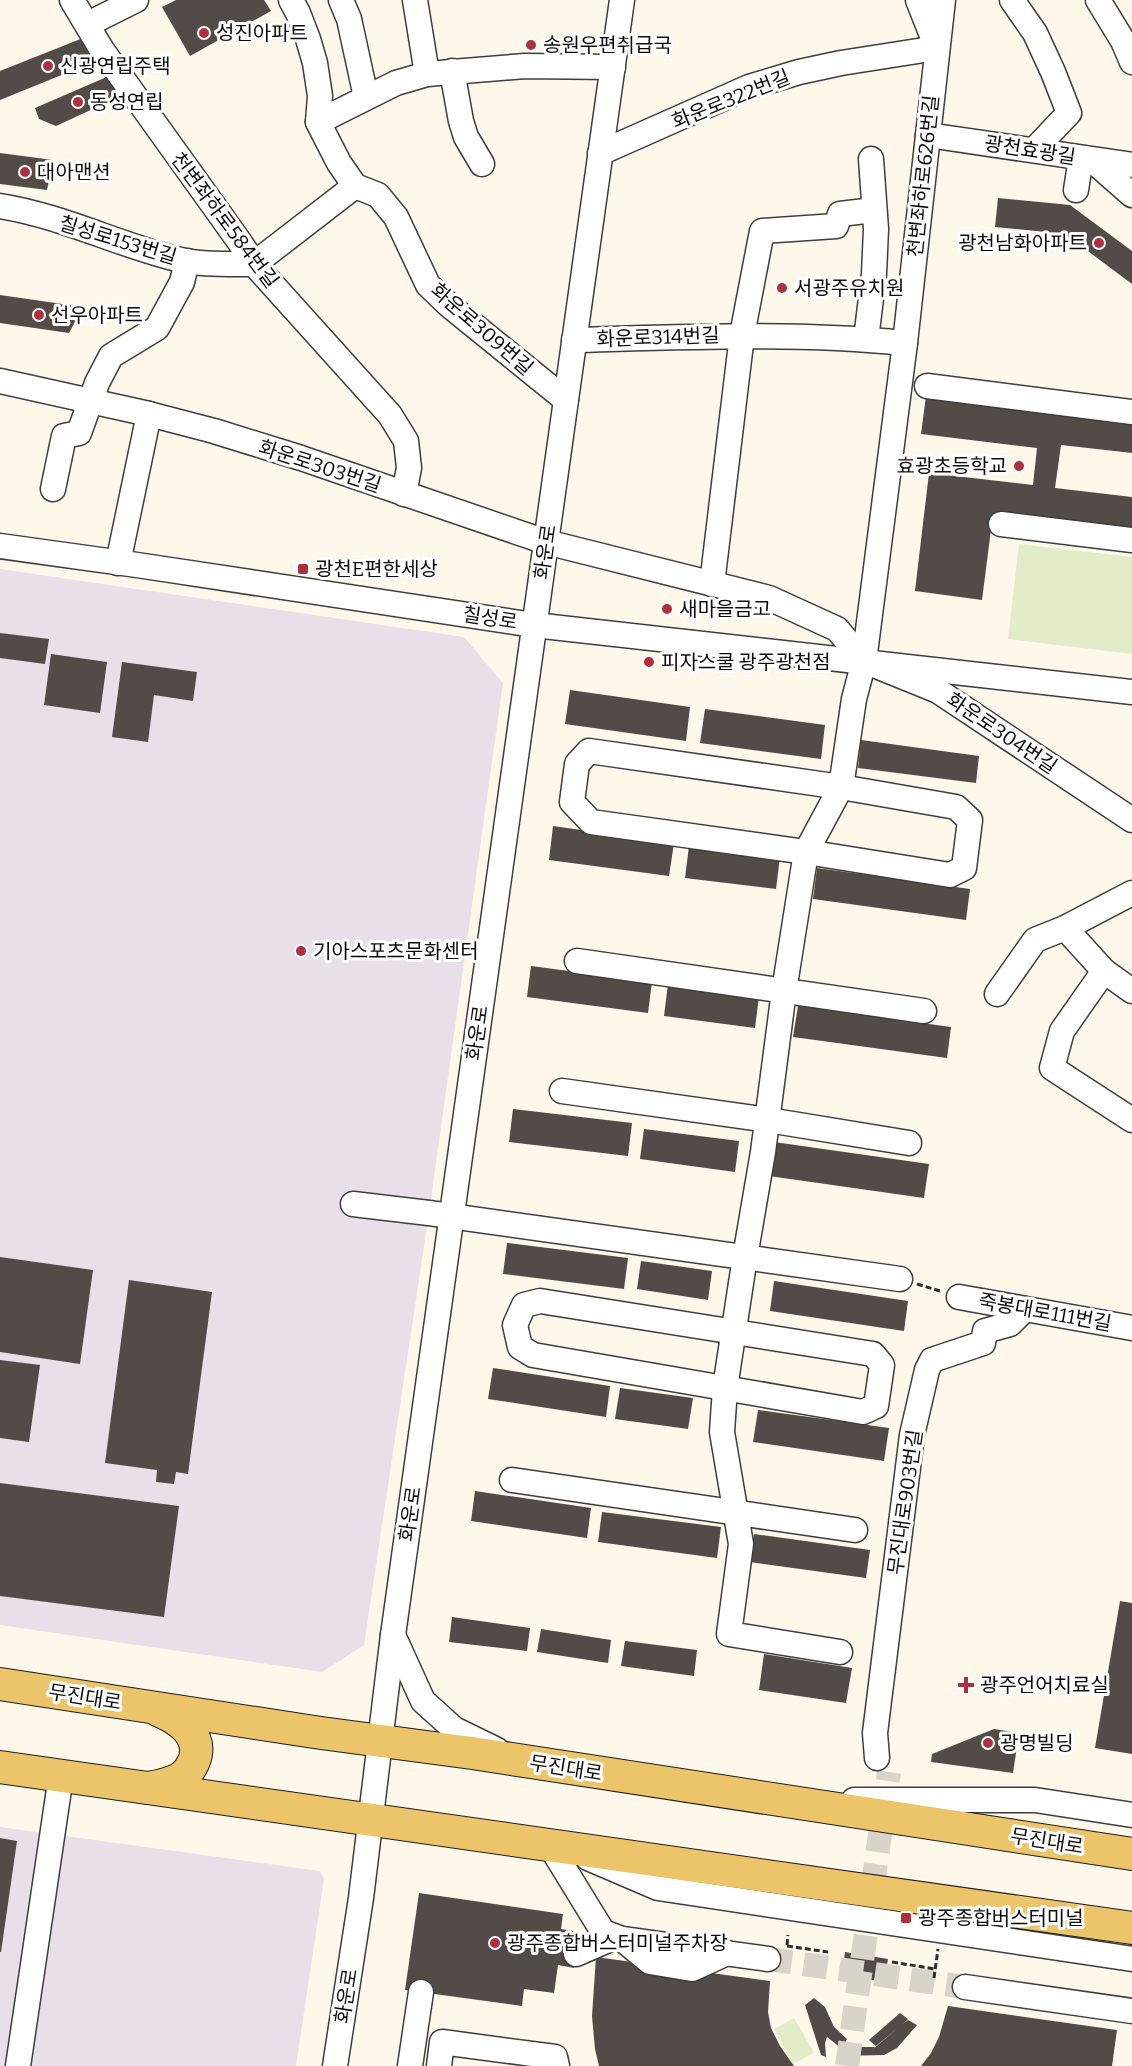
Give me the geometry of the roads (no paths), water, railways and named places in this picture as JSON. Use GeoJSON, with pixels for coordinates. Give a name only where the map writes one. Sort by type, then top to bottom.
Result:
{"type":"FeatureCollection","features":[{"type":"Feature","properties":{"kind":"main road","name":"무진대로"},"geometry":{"type":"LineString","coordinates":[[0,1684],[1132,1854]]}},
{"type":"Feature","properties":{"kind":"main road"},"geometry":{"type":"LineString","coordinates":[[147,1788],[182,1778],[196,1755],[196,1742],[190,1731],[180,1721],[152,1707]]}},
{"type":"Feature","properties":{"kind":"main road"},"geometry":{"type":"LineString","coordinates":[[0,1767],[1132,1928]]}},
{"type":"Feature","properties":{"kind":"street","name":"천변좌하로584번길"},"geometry":{"type":"LineString","coordinates":[[72,0],[102,50],[254,264],[390,415],[406,441],[409,468],[404,494]]}},
{"type":"Feature","properties":{"kind":"street"},"geometry":{"type":"LineString","coordinates":[[88,24],[136,0]]}},
{"type":"Feature","properties":{"kind":"street","name":"화운로309번길"},"geometry":{"type":"LineString","coordinates":[[291,0],[308,39],[315,63],[320,96],[318,122],[339,163],[355,186],[378,195],[396,217],[428,285],[450,306],[566,400]]}},
{"type":"Feature","properties":{"kind":"street"},"geometry":{"type":"LineString","coordinates":[[341,0],[349,19],[366,97]]}},
{"type":"Feature","properties":{"kind":"street"},"geometry":{"type":"LineString","coordinates":[[415,0],[427,74]]}},
{"type":"Feature","properties":{"kind":"street","name":"화운로"},"geometry":{"type":"LineString","coordinates":[[335,2066],[359,1910],[393,1635],[622,0]]}},
{"type":"Feature","properties":{"kind":"street","name":"천변좌하로626번길"},"geometry":{"type":"LineString","coordinates":[[918,0],[937,48]]}},
{"type":"Feature","properties":{"kind":"street","name":"천변좌하로626번길"},"geometry":{"type":"LineString","coordinates":[[840,1652],[729,1634],[741,1544],[722,1432],[733,1331],[768,1120],[784,991],[806,852],[841,787],[854,699],[864,661],[905,342],[943,0]]}},
{"type":"Feature","properties":{"kind":"street"},"geometry":{"type":"LineString","coordinates":[[1012,0],[1035,33],[1069,113],[1034,150]]}},
{"type":"Feature","properties":{"kind":"street"},"geometry":{"type":"LineString","coordinates":[[1098,0],[1123,41],[1132,62]]}},
{"type":"Feature","properties":{"kind":"street","name":"화운로322번길"},"geometry":{"type":"LineString","coordinates":[[600,153],[749,87],[841,63],[937,48]]}},
{"type":"Feature","properties":{"kind":"street"},"geometry":{"type":"LineString","coordinates":[[318,122],[396,83],[427,74],[525,66],[613,67]]}},
{"type":"Feature","properties":{"kind":"street"},"geometry":{"type":"LineString","coordinates":[[452,71],[466,137],[482,164]]}},
{"type":"Feature","properties":{"kind":"street","name":"광천효광길"},"geometry":{"type":"LineString","coordinates":[[928,135],[1132,165]]}},
{"type":"Feature","properties":{"kind":"street"},"geometry":{"type":"LineString","coordinates":[[866,339],[874,274],[876,229],[871,159]]}},
{"type":"Feature","properties":{"kind":"street"},"geometry":{"type":"LineString","coordinates":[[1076,190],[1087,159],[1132,195]]}},
{"type":"Feature","properties":{"kind":"street"},"geometry":{"type":"LineString","coordinates":[[254,264],[355,186]]}},
{"type":"Feature","properties":{"kind":"street","name":"칠성로153번길"},"geometry":{"type":"LineString","coordinates":[[0,206],[60,221],[131,246],[187,261],[254,264]]}},
{"type":"Feature","properties":{"kind":"street","name":"화운로314번길"},"geometry":{"type":"LineString","coordinates":[[742,335],[762,231],[836,226],[840,214],[874,210]]}},
{"type":"Feature","properties":{"kind":"street"},"geometry":{"type":"LineString","coordinates":[[54,489],[64,436],[80,433],[97,383],[111,356],[157,328],[182,282],[187,261]]}},
{"type":"Feature","properties":{"kind":"street"},"geometry":{"type":"LineString","coordinates":[[712,584],[742,335]]}},
{"type":"Feature","properties":{"kind":"street","name":"화운로314번길"},"geometry":{"type":"LineString","coordinates":[[574,340],[742,335],[905,342]]}},
{"type":"Feature","properties":{"kind":"street","name":"화운로303번길"},"geometry":{"type":"LineString","coordinates":[[0,381],[214,431],[301,458],[546,542]]}},
{"type":"Feature","properties":{"kind":"street"},"geometry":{"type":"LineString","coordinates":[[927,386],[1132,411]]}},
{"type":"Feature","properties":{"kind":"street"},"geometry":{"type":"LineString","coordinates":[[118,563],[149,414]]}},
{"type":"Feature","properties":{"kind":"street"},"geometry":{"type":"LineString","coordinates":[[1001,524],[1132,540]]}},
{"type":"Feature","properties":{"kind":"street","name":"화운로304번길"},"geometry":{"type":"LineString","coordinates":[[546,542],[769,598],[803,612],[837,629],[864,661],[938,691],[1132,820]]}},
{"type":"Feature","properties":{"kind":"street","name":"칠성로"},"geometry":{"type":"LineString","coordinates":[[0,546],[534,625],[864,661]]}},
{"type":"Feature","properties":{"kind":"street","name":"화운로304번길"},"geometry":{"type":"LineString","coordinates":[[864,661],[1132,692]]}},
{"type":"Feature","properties":{"kind":"street"},"geometry":{"type":"LineString","coordinates":[[589,751],[841,787],[956,807],[970,820],[964,868],[950,875],[806,852],[591,822],[572,802],[578,764],[589,751]]}},
{"type":"Feature","properties":{"kind":"street"},"geometry":{"type":"LineString","coordinates":[[997,994],[1035,940],[1065,928],[1132,893]]}},
{"type":"Feature","properties":{"kind":"street"},"geometry":{"type":"LineString","coordinates":[[1065,928],[1104,971],[1132,991]]}},
{"type":"Feature","properties":{"kind":"street"},"geometry":{"type":"LineString","coordinates":[[577,961],[924,1011]]}},
{"type":"Feature","properties":{"kind":"street"},"geometry":{"type":"LineString","coordinates":[[1104,971],[1062,1031],[1052,1068],[1132,1120]]}},
{"type":"Feature","properties":{"kind":"street"},"geometry":{"type":"LineString","coordinates":[[562,1091],[768,1120],[909,1143]]}},
{"type":"Feature","properties":{"kind":"street"},"geometry":{"type":"LineString","coordinates":[[353,1204],[900,1280]]}},
{"type":"Feature","properties":{"kind":"street","name":"죽봉대로111번길"},"geometry":{"type":"LineString","coordinates":[[959,1297],[1132,1328]]}},
{"type":"Feature","properties":{"kind":"street"},"geometry":{"type":"LineString","coordinates":[[540,1301],[873,1354],[882,1365],[876,1406],[863,1412],[725,1388],[533,1355],[520,1347],[515,1325],[524,1305],[540,1301]]}},
{"type":"Feature","properties":{"kind":"street","name":"무진대로903번길"},"geometry":{"type":"LineString","coordinates":[[877,1758],[875,1733],[912,1435],[927,1370],[932,1360],[983,1344],[985,1331],[1010,1324],[1025,1309]]}},
{"type":"Feature","properties":{"kind":"street"},"geometry":{"type":"LineString","coordinates":[[512,1480],[855,1530]]}},
{"type":"Feature","properties":{"kind":"street"},"geometry":{"type":"LineString","coordinates":[[393,1635],[423,1701],[454,1729],[518,1760]]}},
{"type":"Feature","properties":{"kind":"street"},"geometry":{"type":"LineString","coordinates":[[18,2066],[61,1776]]}},
{"type":"Feature","properties":{"kind":"street"},"geometry":{"type":"LineString","coordinates":[[784,1801],[1035,1800],[1132,1815]]}},
{"type":"Feature","properties":{"kind":"street"},"geometry":{"type":"LineString","coordinates":[[552,1845],[708,1910],[1132,1972]]}},
{"type":"Feature","properties":{"kind":"street"},"geometry":{"type":"LineString","coordinates":[[552,1845],[603,1932],[619,1938],[727,1953],[780,1954]]}},
{"type":"Feature","properties":{"kind":"street"},"geometry":{"type":"LineString","coordinates":[[658,1888],[1132,1959]]}},
{"type":"Feature","properties":{"kind":"street"},"geometry":{"type":"LineString","coordinates":[[576,1954],[619,1938]]}},
{"type":"Feature","properties":{"kind":"street"},"geometry":{"type":"LineString","coordinates":[[965,1987],[1132,2011]]}},
{"type":"Feature","properties":{"kind":"street"},"geometry":{"type":"LineString","coordinates":[[410,2066],[421,1992]]}},
{"type":"Feature","properties":{"kind":"street"},"geometry":{"type":"LineString","coordinates":[[1088,2004],[1132,2000]]}},
{"type":"Feature","properties":{"kind":"street"},"geometry":{"type":"LineString","coordinates":[[439,2066],[442,2042],[555,2057],[557,2066]]}},
{"type":"Feature","properties":{"kind":"tunnel"},"geometry":{"type":"LineString","coordinates":[[847,2066],[889,1772]]}},
{"type":"Feature","properties":{"kind":"tunnel"},"geometry":{"type":"LineString","coordinates":[[768,1959],[965,1987]]}},
{"type":"Feature","properties":{"kind":"place","name":"성진아파트"},"geometry":{"type":"Point","coordinates":[204,33]}},
{"type":"Feature","properties":{"kind":"place","name":"송원우편취급국"},"geometry":{"type":"Point","coordinates":[531,45]}},
{"type":"Feature","properties":{"kind":"place","name":"신광연립주택"},"geometry":{"type":"Point","coordinates":[48,66]}},
{"type":"Feature","properties":{"kind":"place","name":"동성연립"},"geometry":{"type":"Point","coordinates":[78,102]}},
{"type":"Feature","properties":{"kind":"place","name":"대아맨션"},"geometry":{"type":"Point","coordinates":[25,172]}},
{"type":"Feature","properties":{"kind":"place","name":"광천남화아파트"},"geometry":{"type":"Point","coordinates":[1099,243]}},
{"type":"Feature","properties":{"kind":"place","name":"서광주유치원"},"geometry":{"type":"Point","coordinates":[782,288]}},
{"type":"Feature","properties":{"kind":"place","name":"선우아파트"},"geometry":{"type":"Point","coordinates":[39,315]}},
{"type":"Feature","properties":{"kind":"place","name":"효광초등학교"},"geometry":{"type":"Point","coordinates":[1019,466]}},
{"type":"Feature","properties":{"kind":"place","name":"광천E편한세상"},"geometry":{"type":"Point","coordinates":[303,569]}},
{"type":"Feature","properties":{"kind":"place","name":"새마을금고"},"geometry":{"type":"Point","coordinates":[667,609]}},
{"type":"Feature","properties":{"kind":"place","name":"피자스쿨 광주광천점"},"geometry":{"type":"Point","coordinates":[649,662]}},
{"type":"Feature","properties":{"kind":"place","name":"기아스포츠문화센터"},"geometry":{"type":"Point","coordinates":[301,951]}},
{"type":"Feature","properties":{"kind":"place","name":"광주언어치료실"},"geometry":{"type":"Point","coordinates":[966,1685]}},
{"type":"Feature","properties":{"kind":"place","name":"광명빌딩"},"geometry":{"type":"Point","coordinates":[988,1743]}},
{"type":"Feature","properties":{"kind":"place","name":"광주종합버스터미널"},"geometry":{"type":"Point","coordinates":[906,1918]}},
{"type":"Feature","properties":{"kind":"place","name":"광주종합버스터미널주차장"},"geometry":{"type":"Point","coordinates":[495,1943]}}]}
